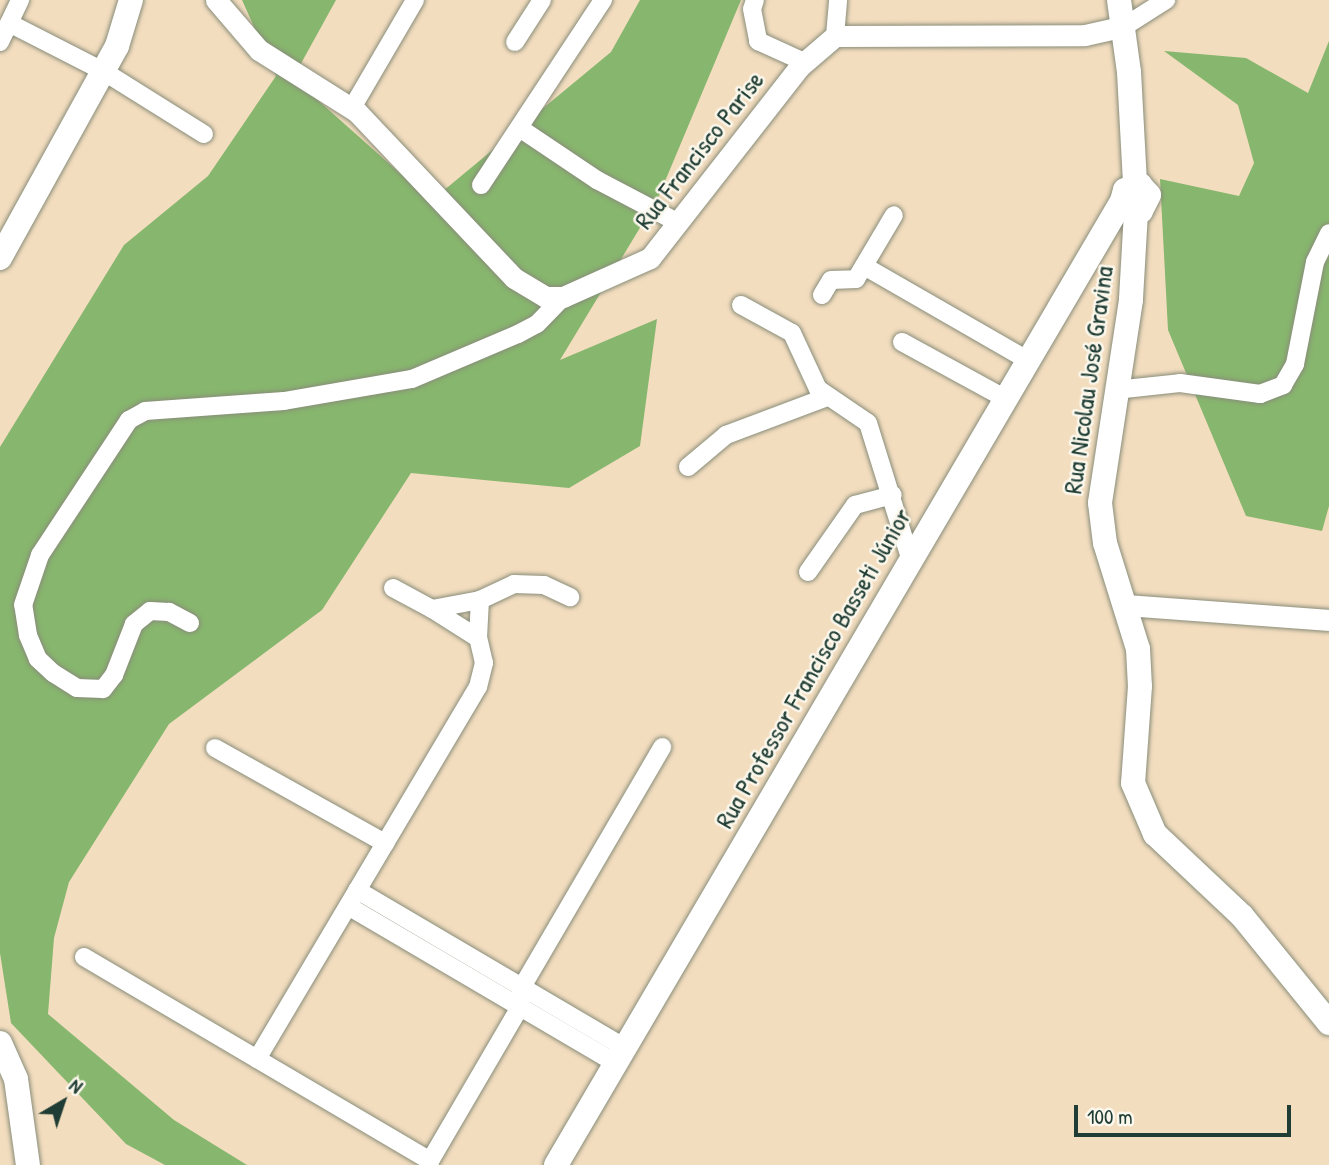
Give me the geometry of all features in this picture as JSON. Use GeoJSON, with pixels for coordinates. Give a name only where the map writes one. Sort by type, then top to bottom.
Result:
{"type":"FeatureCollection","features":[{"type":"Feature","properties":{"kind":"main road"},"geometry":{"type":"LineString","coordinates":[[0,258],[117,46],[131,0]]}},
{"type":"Feature","properties":{"kind":"main road","name":"Rua Nicolau José Gravina"},"geometry":{"type":"LineString","coordinates":[[1119,0],[1125,26],[1131,199],[1131,300],[1115,390],[1100,503],[1105,543],[1126,605],[1140,669],[1133,783],[1145,817],[1168,846],[1255,930],[1329,1023]]}},
{"type":"Feature","properties":{"kind":"main road","name":"Rua Professor Francisco Basseti Júnior"},"geometry":{"type":"LineString","coordinates":[[556,1165],[1028,361],[1131,199]]}},
{"type":"Feature","properties":{"kind":"main road"},"geometry":{"type":"LineString","coordinates":[[0,1043],[16,1079],[28,1165]]}},
{"type":"Feature","properties":{"kind":"street"},"geometry":{"type":"LineString","coordinates":[[0,41],[20,0]]}},
{"type":"Feature","properties":{"kind":"street"},"geometry":{"type":"LineString","coordinates":[[216,0],[259,50],[352,108],[514,278],[546,297],[563,296]]}},
{"type":"Feature","properties":{"kind":"street"},"geometry":{"type":"LineString","coordinates":[[352,108],[415,0]]}},
{"type":"Feature","properties":{"kind":"street"},"geometry":{"type":"LineString","coordinates":[[515,41],[542,0]]}},
{"type":"Feature","properties":{"kind":"street"},"geometry":{"type":"LineString","coordinates":[[481,185],[521,129],[603,0]]}},
{"type":"Feature","properties":{"kind":"street"},"geometry":{"type":"LineString","coordinates":[[755,0],[752,9],[758,41],[804,62]]}},
{"type":"Feature","properties":{"kind":"street"},"geometry":{"type":"LineString","coordinates":[[838,0],[835,36],[1085,34],[1125,26],[1166,0]]}},
{"type":"Feature","properties":{"kind":"street"},"geometry":{"type":"LineString","coordinates":[[9,23],[103,71],[204,134]]}},
{"type":"Feature","properties":{"kind":"street","name":"Rua Francisco Parise"},"geometry":{"type":"LineString","coordinates":[[563,296],[650,258],[804,62],[835,36]]}},
{"type":"Feature","properties":{"kind":"street"},"geometry":{"type":"LineString","coordinates":[[521,129],[597,180],[680,223]]}},
{"type":"Feature","properties":{"kind":"street"},"geometry":{"type":"LineString","coordinates":[[822,295],[831,280],[856,279],[894,215]]}},
{"type":"Feature","properties":{"kind":"street"},"geometry":{"type":"LineString","coordinates":[[1115,390],[1180,383],[1260,394],[1283,385],[1295,364],[1315,262],[1329,233]]}},
{"type":"Feature","properties":{"kind":"street"},"geometry":{"type":"LineString","coordinates":[[864,266],[1028,361]]}},
{"type":"Feature","properties":{"kind":"street"},"geometry":{"type":"LineString","coordinates":[[190,623],[169,612],[150,611],[134,624],[114,676],[103,689],[77,688],[53,673],[38,659],[28,635],[23,605],[40,555],[129,420],[145,411],[284,401],[412,379],[519,334],[537,324],[563,296]]}},
{"type":"Feature","properties":{"kind":"street"},"geometry":{"type":"LineString","coordinates":[[741,306],[792,333],[813,381],[827,397],[868,423],[893,495],[911,561]]}},
{"type":"Feature","properties":{"kind":"street"},"geometry":{"type":"LineString","coordinates":[[902,342],[1006,399]]}},
{"type":"Feature","properties":{"kind":"street"},"geometry":{"type":"LineString","coordinates":[[688,467],[726,435],[827,397]]}},
{"type":"Feature","properties":{"kind":"street"},"geometry":{"type":"LineString","coordinates":[[808,572],[855,505],[893,495]]}},
{"type":"Feature","properties":{"kind":"street"},"geometry":{"type":"LineString","coordinates":[[432,609],[480,600],[504,587],[528,583],[570,597]]}},
{"type":"Feature","properties":{"kind":"street"},"geometry":{"type":"LineString","coordinates":[[393,588],[478,638]]}},
{"type":"Feature","properties":{"kind":"street"},"geometry":{"type":"LineString","coordinates":[[257,1059],[478,687],[484,663],[478,638],[480,600]]}},
{"type":"Feature","properties":{"kind":"street"},"geometry":{"type":"LineString","coordinates":[[1126,605],[1329,620]]}},
{"type":"Feature","properties":{"kind":"street"},"geometry":{"type":"LineString","coordinates":[[84,957],[430,1161],[520,1007],[522,987],[662,747]]}},
{"type":"Feature","properties":{"kind":"street"},"geometry":{"type":"LineString","coordinates":[[215,748],[385,843]]}},
{"type":"Feature","properties":{"kind":"street"},"geometry":{"type":"LineString","coordinates":[[358,890],[522,987],[620,1055]]}},
{"type":"Feature","properties":{"kind":"street"},"geometry":{"type":"LineString","coordinates":[[348,906],[520,1007],[620,1055]]}},
{"type":"Feature","properties":{"kind":"green space"},"geometry":{"type":"Polygon","coordinates":[[[242,0],[336,0],[293,78],[431,201],[611,52],[640,0],[741,0],[658,198],[560,360],[657,319],[640,446],[569,488],[411,473],[322,610],[169,724],[69,882],[54,938],[48,1014],[174,1120],[247,1165],[165,1165],[126,1144],[11,1023],[0,953],[0,447],[124,245],[208,176],[276,76],[242,0]]]}},
{"type":"Feature","properties":{"kind":"green space"},"geometry":{"type":"Polygon","coordinates":[[[1329,41],[1329,506],[1322,531],[1246,516],[1168,330],[1160,179],[1239,196],[1254,163],[1238,105],[1164,51],[1246,58],[1308,93],[1329,41]]]}}]}
